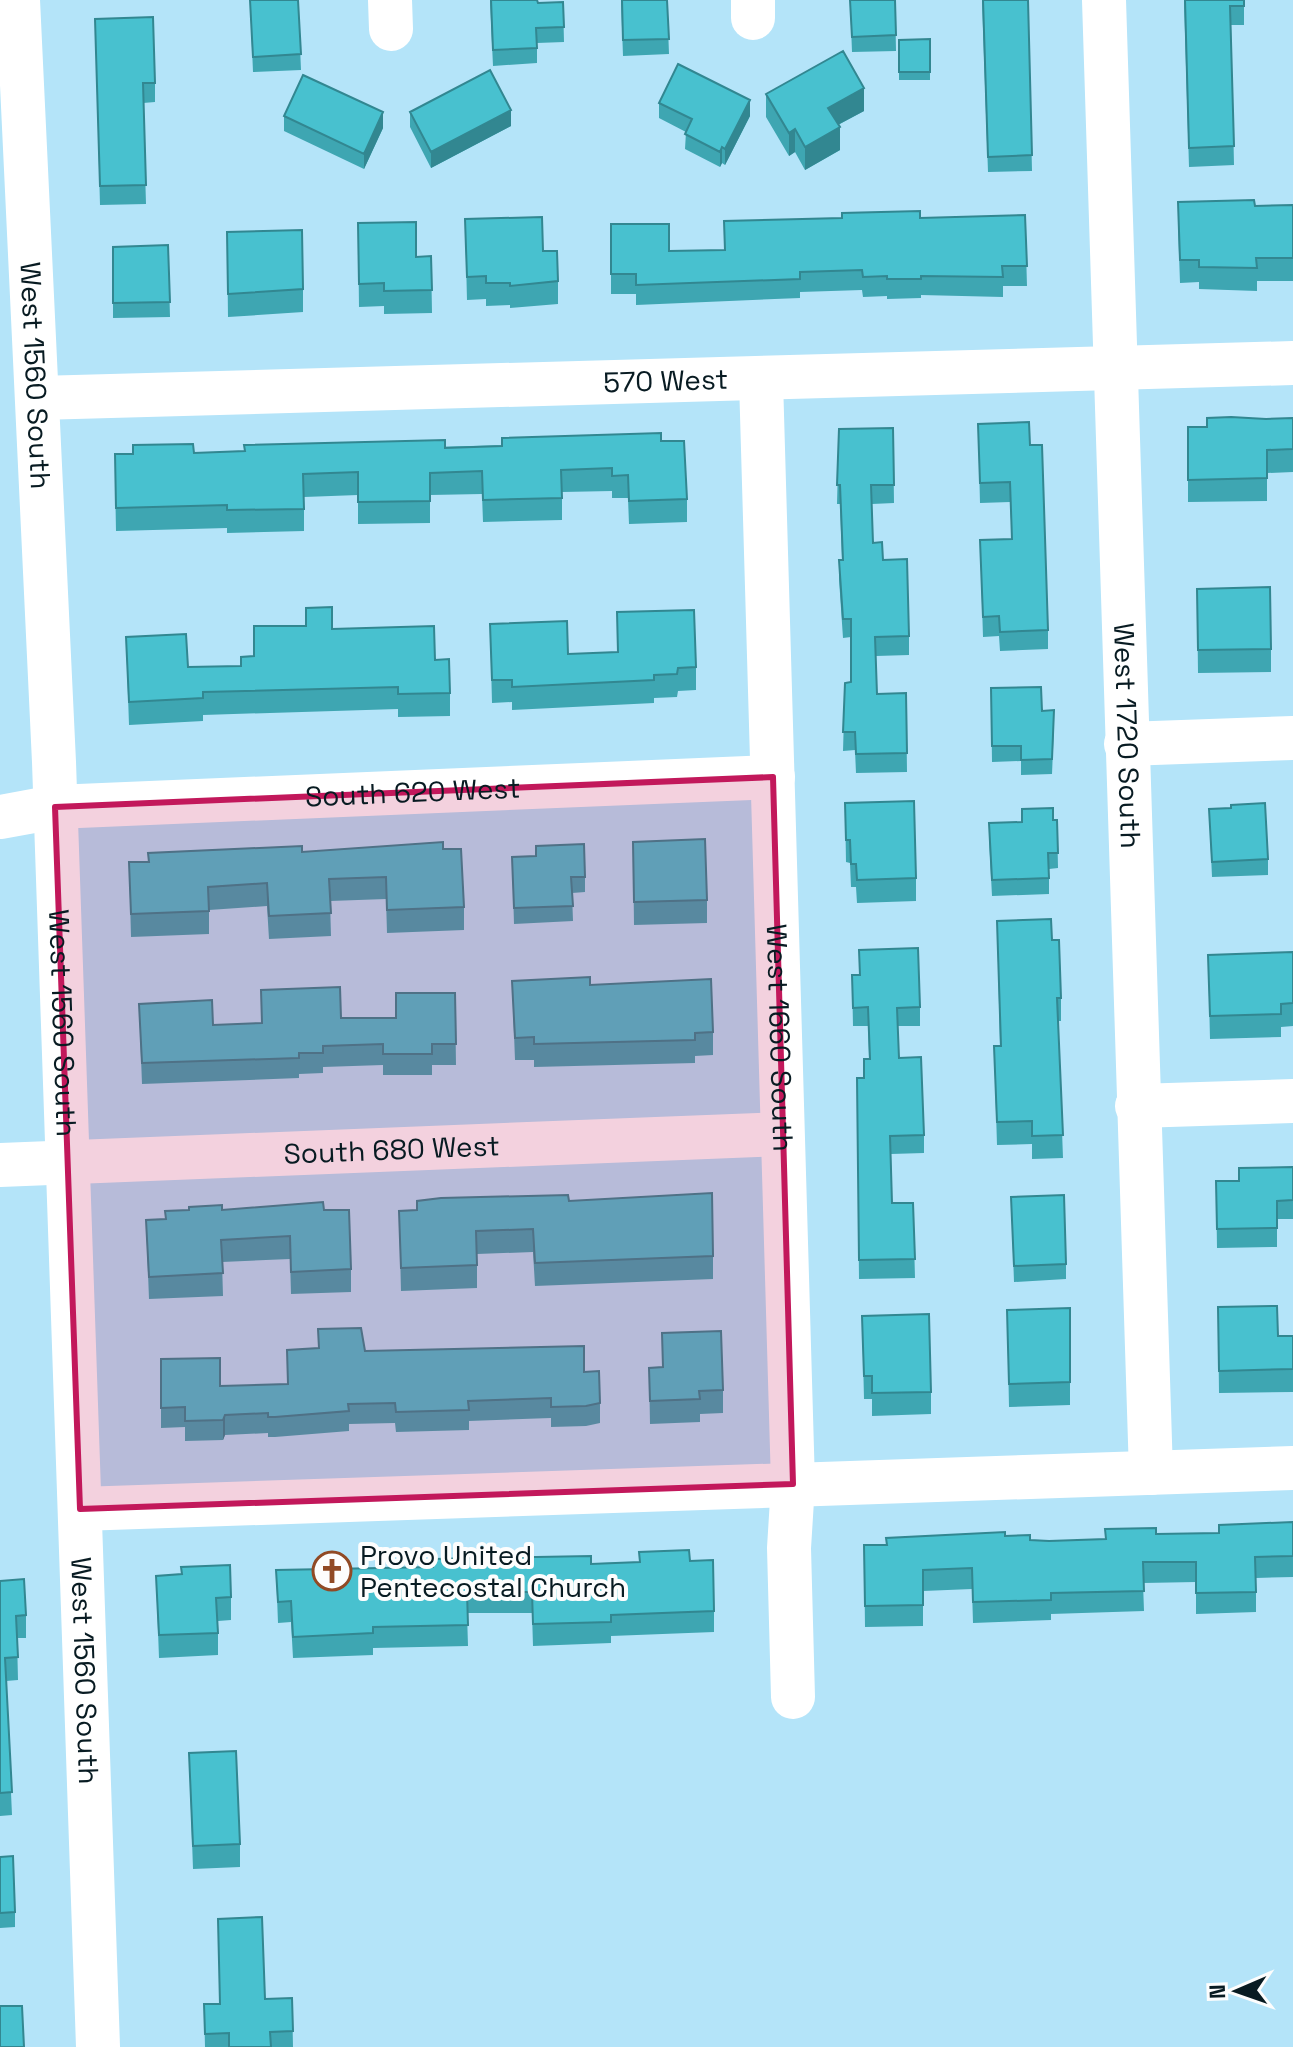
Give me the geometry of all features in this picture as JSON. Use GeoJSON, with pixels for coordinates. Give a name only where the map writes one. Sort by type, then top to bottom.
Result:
{"type":"FeatureCollection","features":[{"type":"Feature","properties":{"kind":"street","name":"West 1560 South"},"geometry":{"type":"LineString","coordinates":[[18,0],[55,807],[98,2047]]}},
{"type":"Feature","properties":{"kind":"street","name":"West 1720 South"},"geometry":{"type":"LineString","coordinates":[[1104,0],[1151,1473]]}},
{"type":"Feature","properties":{"kind":"street","name":"570 West"},"geometry":{"type":"LineString","coordinates":[[38,398],[1293,363]]}},
{"type":"Feature","properties":{"kind":"street","name":"West 1660 South"},"geometry":{"type":"LineString","coordinates":[[761,380],[793,1484],[789,1548],[793,1697]]}},
{"type":"Feature","properties":{"kind":"street"},"geometry":{"type":"LineString","coordinates":[[1126,744],[1293,738]]}},
{"type":"Feature","properties":{"kind":"street","name":"South 620 West"},"geometry":{"type":"LineString","coordinates":[[0,817],[55,807],[773,777]]}},
{"type":"Feature","properties":{"kind":"street"},"geometry":{"type":"LineString","coordinates":[[1137,1106],[1293,1101]]}},
{"type":"Feature","properties":{"kind":"street","name":"South 680 West"},"geometry":{"type":"LineString","coordinates":[[0,1165],[782,1134]]}},
{"type":"Feature","properties":{"kind":"street"},"geometry":{"type":"LineString","coordinates":[[80,1509],[1293,1468]]}},
{"type":"Feature","properties":{"kind":"highlighted area"},"geometry":{"type":"Polygon","coordinates":[[[773,777],[793,1484],[80,1509],[55,807],[773,777]]]}},
{"type":"Feature","properties":{"kind":"building"},"geometry":{"type":"Polygon","coordinates":[[[250,0],[298,0],[301,54],[253,57],[250,0]]]}},
{"type":"Feature","properties":{"kind":"building"},"geometry":{"type":"Polygon","coordinates":[[[491,0],[563,2],[564,27],[536,28],[537,48],[493,50],[491,0]]]}},
{"type":"Feature","properties":{"kind":"building"},"geometry":{"type":"Polygon","coordinates":[[[622,0],[667,0],[669,39],[623,40],[622,0]]]}},
{"type":"Feature","properties":{"kind":"building"},"geometry":{"type":"Polygon","coordinates":[[[850,0],[895,0],[896,35],[852,37],[850,0]]]}},
{"type":"Feature","properties":{"kind":"building"},"geometry":{"type":"Polygon","coordinates":[[[983,0],[1028,0],[1032,155],[988,157],[983,0]]]}},
{"type":"Feature","properties":{"kind":"building"},"geometry":{"type":"Polygon","coordinates":[[[1185,0],[1244,0],[1244,6],[1230,6],[1234,146],[1189,148],[1185,0]]]}},
{"type":"Feature","properties":{"kind":"building"},"geometry":{"type":"Polygon","coordinates":[[[153,17],[155,83],[143,83],[146,185],[100,186],[95,19],[153,17]]]}},
{"type":"Feature","properties":{"kind":"building"},"geometry":{"type":"Polygon","coordinates":[[[930,39],[930,72],[899,72],[899,40],[930,39]]]}},
{"type":"Feature","properties":{"kind":"building"},"geometry":{"type":"Polygon","coordinates":[[[843,51],[864,88],[828,108],[840,127],[805,147],[795,129],[789,133],[766,94],[843,51]]]}},
{"type":"Feature","properties":{"kind":"building"},"geometry":{"type":"Polygon","coordinates":[[[678,64],[750,100],[725,149],[722,147],[720,152],[685,134],[692,119],[659,103],[678,64]]]}},
{"type":"Feature","properties":{"kind":"building"},"geometry":{"type":"Polygon","coordinates":[[[490,70],[511,110],[431,152],[410,112],[490,70]]]}},
{"type":"Feature","properties":{"kind":"building"},"geometry":{"type":"Polygon","coordinates":[[[303,75],[383,112],[364,154],[284,116],[303,75]]]}},
{"type":"Feature","properties":{"kind":"building"},"geometry":{"type":"Polygon","coordinates":[[[1254,200],[1255,206],[1293,205],[1293,258],[1256,258],[1257,268],[1199,267],[1199,260],[1180,260],[1178,202],[1254,200]]]}},
{"type":"Feature","properties":{"kind":"building"},"geometry":{"type":"Polygon","coordinates":[[[920,211],[920,218],[1025,215],[1027,266],[1002,266],[1003,277],[921,276],[921,279],[887,279],[887,276],[863,277],[862,270],[800,272],[800,279],[636,285],[636,274],[611,274],[611,224],[669,224],[669,251],[725,250],[724,221],[842,218],[842,213],[920,211]]]}},
{"type":"Feature","properties":{"kind":"building"},"geometry":{"type":"Polygon","coordinates":[[[542,217],[543,251],[557,251],[558,281],[510,286],[510,283],[486,283],[486,276],[467,277],[465,219],[542,217]]]}},
{"type":"Feature","properties":{"kind":"building"},"geometry":{"type":"Polygon","coordinates":[[[416,222],[416,257],[431,256],[432,290],[384,291],[384,283],[359,284],[358,223],[416,222]]]}},
{"type":"Feature","properties":{"kind":"building"},"geometry":{"type":"Polygon","coordinates":[[[302,230],[303,289],[228,294],[227,232],[302,230]]]}},
{"type":"Feature","properties":{"kind":"building"},"geometry":{"type":"Polygon","coordinates":[[[168,245],[170,302],[113,303],[113,247],[168,245]]]}},
{"type":"Feature","properties":{"kind":"building"},"geometry":{"type":"Polygon","coordinates":[[[1207,418],[1293,418],[1293,449],[1267,450],[1267,478],[1188,480],[1188,427],[1207,427],[1207,418]]]}},
{"type":"Feature","properties":{"kind":"building"},"geometry":{"type":"Polygon","coordinates":[[[1029,422],[1030,445],[1042,445],[1048,630],[1000,632],[999,616],[983,617],[980,540],[1012,539],[1010,482],[980,483],[978,424],[1029,422]]]}},
{"type":"Feature","properties":{"kind":"building"},"geometry":{"type":"Polygon","coordinates":[[[893,428],[894,485],[871,485],[873,543],[882,542],[883,560],[907,559],[909,636],[875,637],[877,694],[906,693],[907,753],[856,754],[855,732],[843,732],[845,683],[851,682],[851,619],[843,619],[839,560],[843,560],[840,485],[837,485],[839,429],[893,428]]]}},
{"type":"Feature","properties":{"kind":"building"},"geometry":{"type":"Polygon","coordinates":[[[661,433],[661,441],[684,441],[687,499],[629,501],[628,475],[612,476],[612,468],[561,470],[562,498],[483,500],[482,471],[430,473],[430,501],[358,502],[358,472],[303,474],[304,509],[227,510],[227,505],[116,508],[115,454],[133,454],[133,445],[193,444],[194,453],[245,451],[244,445],[445,440],[445,448],[502,446],[502,438],[661,433]]]}},
{"type":"Feature","properties":{"kind":"building"},"geometry":{"type":"Polygon","coordinates":[[[1270,587],[1271,649],[1198,650],[1197,589],[1270,587]]]}},
{"type":"Feature","properties":{"kind":"building"},"geometry":{"type":"Polygon","coordinates":[[[332,607],[332,629],[434,626],[435,660],[449,659],[450,693],[398,694],[398,687],[203,692],[203,698],[129,702],[126,637],[186,634],[188,667],[241,666],[241,657],[254,656],[254,626],[306,626],[306,608],[332,607]]]}},
{"type":"Feature","properties":{"kind":"building"},"geometry":{"type":"Polygon","coordinates":[[[694,610],[696,667],[678,668],[677,674],[654,675],[654,680],[512,687],[512,680],[492,680],[490,624],[567,621],[568,654],[618,652],[617,612],[694,610]]]}},
{"type":"Feature","properties":{"kind":"building"},"geometry":{"type":"Polygon","coordinates":[[[1041,687],[1042,711],[1054,710],[1052,759],[1021,760],[1021,746],[992,746],[991,688],[1041,687]]]}},
{"type":"Feature","properties":{"kind":"building"},"geometry":{"type":"Polygon","coordinates":[[[914,801],[916,878],[857,880],[856,864],[851,864],[850,840],[846,840],[845,803],[914,801]]]}},
{"type":"Feature","properties":{"kind":"building"},"geometry":{"type":"Polygon","coordinates":[[[1265,803],[1268,859],[1212,862],[1209,809],[1265,803]]]}},
{"type":"Feature","properties":{"kind":"building"},"geometry":{"type":"Polygon","coordinates":[[[1053,808],[1053,820],[1057,820],[1058,853],[1048,853],[1049,878],[992,880],[989,823],[1022,822],[1022,809],[1053,808]]]}},
{"type":"Feature","properties":{"kind":"building"},"geometry":{"type":"Polygon","coordinates":[[[705,839],[707,900],[634,902],[633,842],[705,839]]]}},
{"type":"Feature","properties":{"kind":"building"},"geometry":{"type":"Polygon","coordinates":[[[443,842],[443,849],[461,849],[464,907],[387,910],[386,877],[329,879],[331,913],[269,916],[267,883],[208,887],[209,911],[131,914],[129,862],[149,862],[148,853],[302,846],[302,852],[443,842]]]}},
{"type":"Feature","properties":{"kind":"building"},"geometry":{"type":"Polygon","coordinates":[[[584,844],[585,877],[571,877],[573,906],[514,908],[512,857],[536,856],[536,846],[584,844]]]}},
{"type":"Feature","properties":{"kind":"building"},"geometry":{"type":"Polygon","coordinates":[[[1051,919],[1052,940],[1059,940],[1061,998],[1057,998],[1063,1135],[1032,1136],[1032,1121],[997,1122],[994,1046],[1001,1046],[997,921],[1051,919]]]}},
{"type":"Feature","properties":{"kind":"building"},"geometry":{"type":"Polygon","coordinates":[[[918,948],[920,1007],[897,1008],[899,1058],[921,1057],[924,1135],[890,1136],[892,1203],[913,1203],[915,1259],[859,1260],[857,1078],[864,1078],[864,1059],[870,1059],[868,1007],[853,1008],[852,975],[860,975],[859,950],[918,948]]]}},
{"type":"Feature","properties":{"kind":"building"},"geometry":{"type":"Polygon","coordinates":[[[1293,952],[1293,1003],[1281,1004],[1281,1014],[1210,1016],[1208,955],[1293,952]]]}},
{"type":"Feature","properties":{"kind":"building"},"geometry":{"type":"Polygon","coordinates":[[[590,977],[590,985],[711,979],[713,1032],[695,1033],[695,1040],[534,1044],[534,1037],[515,1038],[512,981],[590,977]]]}},
{"type":"Feature","properties":{"kind":"building"},"geometry":{"type":"Polygon","coordinates":[[[340,987],[341,1018],[396,1018],[396,993],[455,993],[456,1044],[432,1044],[432,1054],[383,1054],[383,1044],[323,1046],[323,1053],[299,1053],[299,1058],[142,1063],[139,1004],[212,1000],[213,1025],[262,1023],[261,990],[340,987]]]}},
{"type":"Feature","properties":{"kind":"building"},"geometry":{"type":"Polygon","coordinates":[[[1293,1167],[1293,1200],[1277,1201],[1277,1228],[1217,1229],[1216,1181],[1239,1181],[1239,1168],[1293,1167]]]}},
{"type":"Feature","properties":{"kind":"building"},"geometry":{"type":"Polygon","coordinates":[[[712,1193],[713,1256],[535,1263],[533,1229],[476,1231],[477,1265],[401,1268],[399,1211],[417,1210],[417,1201],[568,1195],[569,1201],[712,1193]]]}},
{"type":"Feature","properties":{"kind":"building"},"geometry":{"type":"Polygon","coordinates":[[[1064,1195],[1066,1264],[1014,1266],[1011,1197],[1064,1195]]]}},
{"type":"Feature","properties":{"kind":"building"},"geometry":{"type":"Polygon","coordinates":[[[323,1202],[324,1210],[349,1210],[351,1269],[291,1272],[290,1236],[221,1240],[223,1273],[149,1277],[146,1220],[166,1219],[165,1211],[222,1205],[222,1210],[323,1202]]]}},
{"type":"Feature","properties":{"kind":"building"},"geometry":{"type":"Polygon","coordinates":[[[1277,1306],[1278,1336],[1293,1336],[1293,1369],[1219,1371],[1218,1307],[1277,1306]]]}},
{"type":"Feature","properties":{"kind":"building"},"geometry":{"type":"Polygon","coordinates":[[[1070,1308],[1070,1382],[1009,1384],[1007,1310],[1070,1308]]]}},
{"type":"Feature","properties":{"kind":"building"},"geometry":{"type":"Polygon","coordinates":[[[929,1314],[931,1392],[872,1393],[872,1376],[864,1376],[862,1316],[929,1314]]]}},
{"type":"Feature","properties":{"kind":"building"},"geometry":{"type":"Polygon","coordinates":[[[361,1328],[365,1351],[584,1346],[584,1372],[599,1371],[600,1403],[551,1407],[551,1398],[468,1401],[469,1410],[396,1412],[395,1403],[348,1404],[349,1411],[275,1417],[268,1417],[268,1413],[225,1415],[223,1420],[185,1421],[185,1407],[161,1408],[161,1359],[220,1358],[220,1386],[288,1384],[287,1350],[319,1348],[318,1329],[361,1328]]]}},
{"type":"Feature","properties":{"kind":"building"},"geometry":{"type":"Polygon","coordinates":[[[721,1331],[723,1390],[699,1391],[700,1399],[650,1401],[649,1368],[663,1367],[662,1333],[721,1331]]]}},
{"type":"Feature","properties":{"kind":"building"},"geometry":{"type":"Polygon","coordinates":[[[1293,1522],[1293,1556],[1255,1557],[1256,1592],[1196,1593],[1196,1562],[1143,1562],[1144,1591],[1051,1593],[1051,1600],[973,1602],[972,1568],[923,1570],[923,1605],[865,1606],[864,1545],[887,1545],[886,1538],[1005,1532],[1005,1536],[1030,1535],[1030,1540],[1106,1539],[1105,1529],[1156,1528],[1156,1534],[1219,1533],[1219,1525],[1293,1522]]]}},
{"type":"Feature","properties":{"kind":"building"},"geometry":{"type":"Polygon","coordinates":[[[689,1550],[690,1561],[713,1560],[714,1611],[611,1615],[611,1622],[533,1624],[532,1592],[467,1592],[468,1625],[373,1627],[373,1633],[293,1637],[291,1601],[278,1602],[276,1570],[433,1567],[433,1559],[591,1556],[591,1564],[640,1562],[639,1552],[689,1550]]]}},
{"type":"Feature","properties":{"kind":"building"},"geometry":{"type":"Polygon","coordinates":[[[230,1565],[231,1597],[216,1598],[218,1633],[159,1635],[156,1576],[182,1574],[181,1567],[230,1565]]]}},
{"type":"Feature","properties":{"kind":"building"},"geometry":{"type":"Polygon","coordinates":[[[24,1579],[26,1615],[16,1616],[18,1657],[5,1658],[12,1792],[0,1793],[0,1581],[24,1579]]]}},
{"type":"Feature","properties":{"kind":"building"},"geometry":{"type":"Polygon","coordinates":[[[236,1751],[240,1844],[193,1846],[189,1753],[236,1751]]]}},
{"type":"Feature","properties":{"kind":"building"},"geometry":{"type":"Polygon","coordinates":[[[13,1856],[15,1912],[0,1913],[0,1857],[13,1856]]]}},
{"type":"Feature","properties":{"kind":"building"},"geometry":{"type":"Polygon","coordinates":[[[262,1917],[265,1999],[292,1998],[293,2031],[270,2032],[271,2047],[229,2047],[229,2033],[205,2034],[204,2004],[220,2004],[218,1919],[262,1917]]]}},
{"type":"Feature","properties":{"kind":"building"},"geometry":{"type":"Polygon","coordinates":[[[0,2006],[22,2006],[24,2047],[0,2047],[0,2006]]]}},
{"type":"Feature","properties":{"kind":"place","name":"Provo United Pentecostal Church"},"geometry":{"type":"Point","coordinates":[332,1571]}}]}
